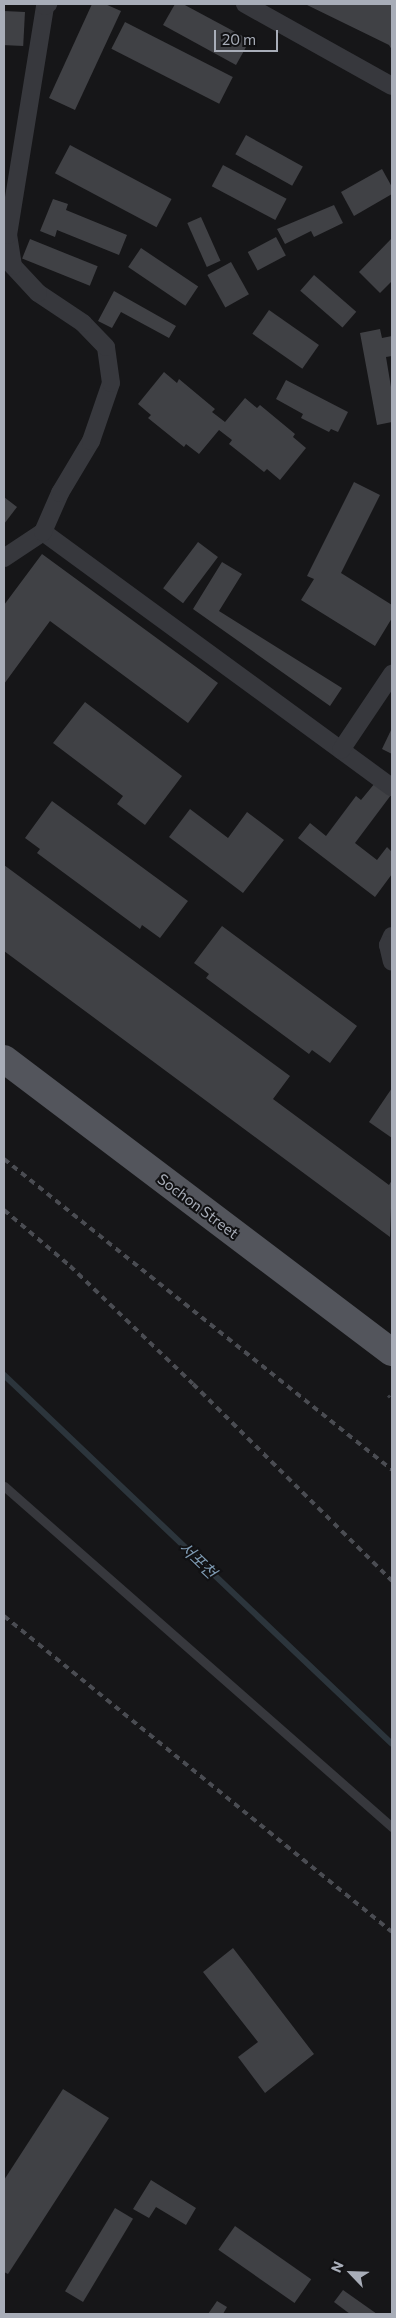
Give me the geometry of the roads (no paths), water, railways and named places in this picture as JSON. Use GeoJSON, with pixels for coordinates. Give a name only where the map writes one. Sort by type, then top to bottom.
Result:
{"type":"FeatureCollection","features":[{"type":"Feature","properties":{"kind":"main road","name":"Sochon Street"},"geometry":{"type":"LineString","coordinates":[[4,1059],[392,1352]]}},
{"type":"Feature","properties":{"kind":"street"},"geometry":{"type":"LineString","coordinates":[[4,558],[42,532],[60,493],[91,441],[111,384],[106,347],[83,323],[38,293],[13,266],[8,235],[45,4]]}},
{"type":"Feature","properties":{"kind":"street"},"geometry":{"type":"LineString","coordinates":[[245,4],[392,86]]}},
{"type":"Feature","properties":{"kind":"street"},"geometry":{"type":"LineString","coordinates":[[42,532],[392,787]]}},
{"type":"Feature","properties":{"kind":"street"},"geometry":{"type":"LineString","coordinates":[[341,750],[392,674]]}},
{"type":"Feature","properties":{"kind":"street"},"geometry":{"type":"LineString","coordinates":[[392,936],[388,945],[392,962]]}},
{"type":"Feature","properties":{"kind":"lane"},"geometry":{"type":"LineString","coordinates":[[4,1486],[392,1827]]}},
{"type":"Feature","properties":{"kind":"waterway","name":"서포천"},"geometry":{"type":"LineString","coordinates":[[4,1375],[392,1744]]}},
{"type":"Feature","properties":{"kind":"railway"},"geometry":{"type":"LineString","coordinates":[[4,1159],[392,1470]]}},
{"type":"Feature","properties":{"kind":"railway"},"geometry":{"type":"LineString","coordinates":[[4,1210],[70,1266],[193,1384],[392,1581]]}},
{"type":"Feature","properties":{"kind":"railway"},"geometry":{"type":"LineString","coordinates":[[4,1616],[392,1932]]}}]}
